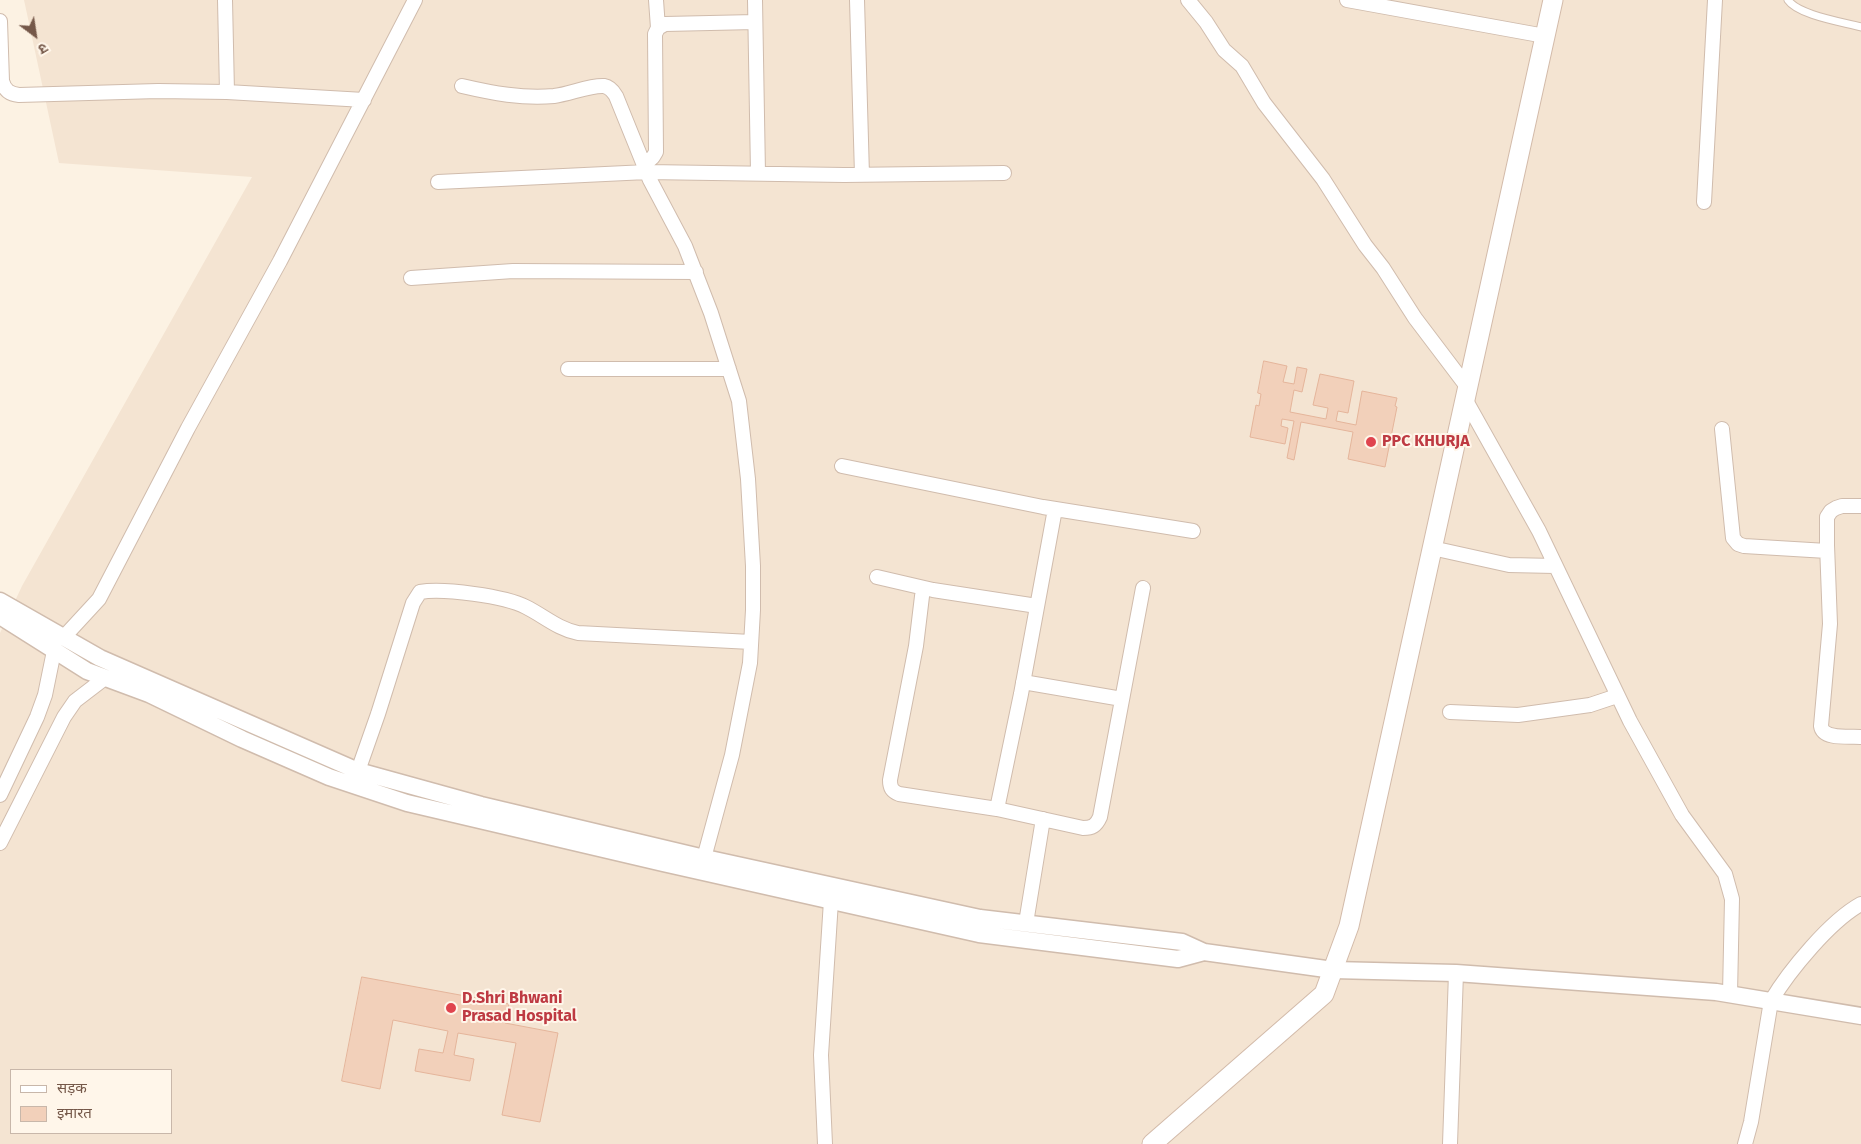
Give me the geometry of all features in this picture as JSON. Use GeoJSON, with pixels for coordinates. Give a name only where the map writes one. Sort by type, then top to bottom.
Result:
{"type":"FeatureCollection","features":[{"type":"Feature","properties":{"kind":"main road"},"geometry":{"type":"LineString","coordinates":[[1152,1144],[1324,994],[1349,926],[1553,0]]}},
{"type":"Feature","properties":{"kind":"street"},"geometry":{"type":"LineString","coordinates":[[225,0],[227,92]]}},
{"type":"Feature","properties":{"kind":"street"},"geometry":{"type":"LineString","coordinates":[[0,795],[37,717],[49,679],[99,599],[188,428],[280,261],[415,0]]}},
{"type":"Feature","properties":{"kind":"street"},"geometry":{"type":"LineString","coordinates":[[645,168],[656,152],[655,34],[658,28],[656,0]]}},
{"type":"Feature","properties":{"kind":"street"},"geometry":{"type":"LineString","coordinates":[[755,0],[758,173]]}},
{"type":"Feature","properties":{"kind":"street"},"geometry":{"type":"LineString","coordinates":[[857,0],[862,175]]}},
{"type":"Feature","properties":{"kind":"street"},"geometry":{"type":"LineString","coordinates":[[1347,0],[1545,36]]}},
{"type":"Feature","properties":{"kind":"street"},"geometry":{"type":"LineString","coordinates":[[1704,202],[1715,0]]}},
{"type":"Feature","properties":{"kind":"street"},"geometry":{"type":"LineString","coordinates":[[1193,3],[1224,50],[1242,66],[1264,103],[1323,179],[1365,245],[1383,268],[1466,393],[1539,531],[1618,696],[1682,815],[1725,874],[1732,899],[1730,994]]}},
{"type":"Feature","properties":{"kind":"street"},"geometry":{"type":"LineString","coordinates":[[0,21],[2,81],[4,88],[12,94],[19,96],[158,91],[227,92],[364,100]]}},
{"type":"Feature","properties":{"kind":"street"},"geometry":{"type":"LineString","coordinates":[[658,28],[665,24],[755,22]]}},
{"type":"Feature","properties":{"kind":"street"},"geometry":{"type":"LineString","coordinates":[[462,86],[496,94],[537,96],[555,96],[606,86],[611,89],[616,96],[645,168],[685,246],[696,272],[729,369],[738,401],[748,478],[753,566],[750,663],[732,755],[704,858]]}},
{"type":"Feature","properties":{"kind":"street"},"geometry":{"type":"LineString","coordinates":[[438,182],[645,168],[862,175],[1004,173]]}},
{"type":"Feature","properties":{"kind":"street"},"geometry":{"type":"LineString","coordinates":[[412,278],[513,271],[696,272]]}},
{"type":"Feature","properties":{"kind":"street"},"geometry":{"type":"LineString","coordinates":[[568,370],[729,369]]}},
{"type":"Feature","properties":{"kind":"street"},"geometry":{"type":"LineString","coordinates":[[1722,429],[1734,538],[1738,544],[1827,551]]}},
{"type":"Feature","properties":{"kind":"street"},"geometry":{"type":"LineString","coordinates":[[842,466],[1054,508],[1192,531]]}},
{"type":"Feature","properties":{"kind":"street"},"geometry":{"type":"LineString","coordinates":[[1861,506],[1842,506],[1831,511],[1827,518],[1830,624],[1821,730],[1832,735],[1861,737]]}},
{"type":"Feature","properties":{"kind":"street"},"geometry":{"type":"LineString","coordinates":[[996,809],[1023,682],[1054,508]]}},
{"type":"Feature","properties":{"kind":"street"},"geometry":{"type":"LineString","coordinates":[[1432,548],[1509,566],[1555,566]]}},
{"type":"Feature","properties":{"kind":"street"},"geometry":{"type":"LineString","coordinates":[[877,578],[923,588],[1037,606]]}},
{"type":"Feature","properties":{"kind":"street"},"geometry":{"type":"LineString","coordinates":[[923,588],[916,646],[890,786],[893,791],[899,794],[996,809],[1083,828],[1090,828],[1096,825],[1100,818],[1143,588]]}},
{"type":"Feature","properties":{"kind":"street"},"geometry":{"type":"LineString","coordinates":[[358,771],[413,603],[420,592],[464,593],[511,601],[528,608],[566,630],[578,633],[751,642]]}},
{"type":"Feature","properties":{"kind":"street"},"geometry":{"type":"LineString","coordinates":[[0,601],[66,649],[87,671],[149,694],[242,739],[329,777],[407,803],[979,934],[1178,959],[1204,952]]}},
{"type":"Feature","properties":{"kind":"street"},"geometry":{"type":"LineString","coordinates":[[0,616],[66,649],[100,658],[358,771],[481,805],[704,858],[980,918],[1182,942],[1204,952],[1333,970],[1456,972],[1730,994],[1861,1016]]}},
{"type":"Feature","properties":{"kind":"street"},"geometry":{"type":"LineString","coordinates":[[0,844],[64,717],[75,701],[105,678]]}},
{"type":"Feature","properties":{"kind":"street"},"geometry":{"type":"LineString","coordinates":[[1023,682],[1122,699]]}},
{"type":"Feature","properties":{"kind":"street"},"geometry":{"type":"LineString","coordinates":[[1450,712],[1518,715],[1590,705],[1618,696]]}},
{"type":"Feature","properties":{"kind":"street"},"geometry":{"type":"LineString","coordinates":[[1026,923],[1043,819]]}},
{"type":"Feature","properties":{"kind":"street"},"geometry":{"type":"LineString","coordinates":[[826,1144],[822,1055],[831,901]]}},
{"type":"Feature","properties":{"kind":"street"},"geometry":{"type":"LineString","coordinates":[[1745,1144],[1751,1122],[1771,1001],[1780,986],[1819,939],[1838,920],[1861,904]]}},
{"type":"Feature","properties":{"kind":"street"},"geometry":{"type":"LineString","coordinates":[[1450,1144],[1456,972]]}},
{"type":"Feature","properties":{"kind":"lane"},"geometry":{"type":"LineString","coordinates":[[1788,0],[1790,4],[1805,12],[1861,27]]}},
{"type":"Feature","properties":{"kind":"shaded area"},"geometry":{"type":"Polygon","coordinates":[[[24,0],[1861,0],[1861,1144],[0,1144],[0,633],[22,586],[252,177],[59,163],[24,0]]]}},
{"type":"Feature","properties":{"kind":"building"},"geometry":{"type":"Polygon","coordinates":[[[1264,361],[1287,366],[1283,382],[1294,384],[1297,367],[1307,369],[1302,392],[1294,390],[1290,412],[1326,419],[1328,408],[1313,405],[1320,374],[1354,381],[1348,413],[1338,411],[1336,421],[1356,425],[1362,391],[1397,398],[1395,406],[1397,407],[1385,467],[1348,459],[1353,432],[1301,422],[1294,460],[1287,458],[1294,421],[1282,419],[1281,426],[1288,428],[1285,444],[1250,437],[1256,405],[1259,406],[1261,394],[1258,393],[1264,361]]]}},
{"type":"Feature","properties":{"kind":"building"},"geometry":{"type":"Polygon","coordinates":[[[362,977],[509,1004],[505,1023],[558,1033],[540,1122],[502,1115],[516,1043],[458,1033],[454,1055],[474,1059],[470,1081],[415,1071],[419,1049],[443,1053],[448,1031],[393,1020],[380,1089],[342,1081],[362,977]]]}},
{"type":"Feature","properties":{"kind":"place","name":"PPC KHURJA"},"geometry":{"type":"Point","coordinates":[1371,442]}},
{"type":"Feature","properties":{"kind":"place","name":"D.Shri Bhwani Prasad Hospital"},"geometry":{"type":"Point","coordinates":[451,1008]}}]}
